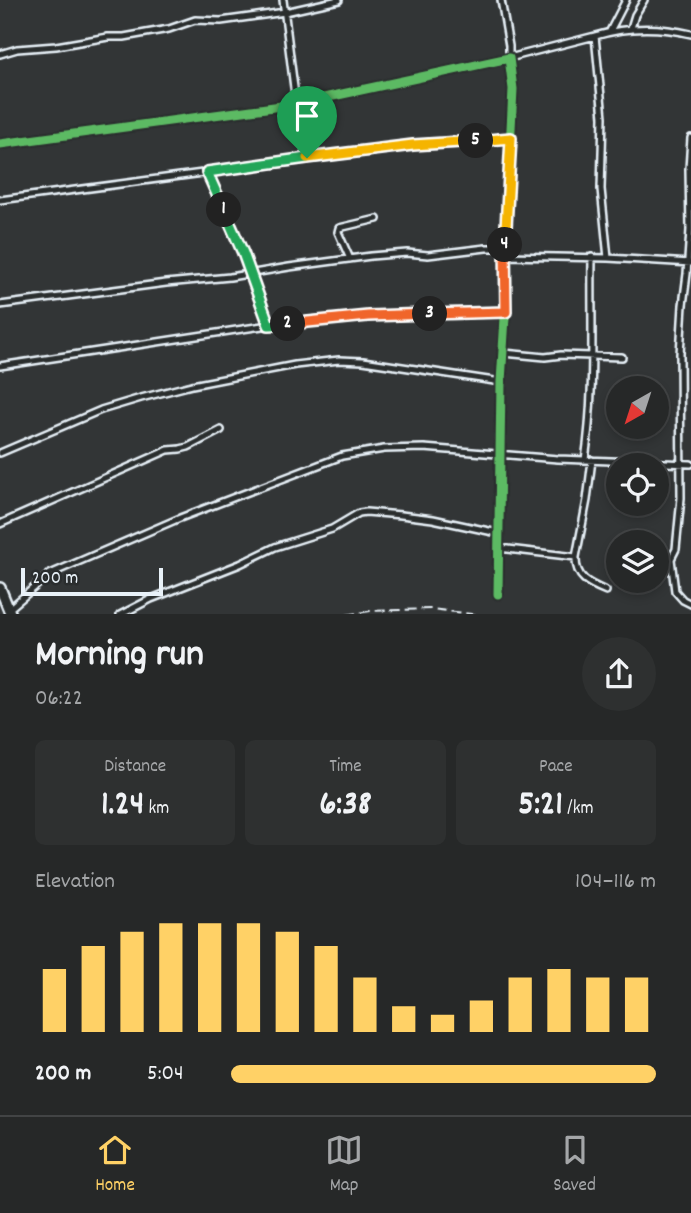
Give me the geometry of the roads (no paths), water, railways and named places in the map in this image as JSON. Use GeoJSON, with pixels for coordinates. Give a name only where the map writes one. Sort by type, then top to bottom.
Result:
{"type":"FeatureCollection","features":[{"type":"Feature","properties":{"kind":"main road"},"geometry":{"type":"LineString","coordinates":[[0,588],[10,612]]}},
{"type":"Feature","properties":{"kind":"street"},"geometry":{"type":"LineString","coordinates":[[283,0],[296,104],[307,158]]}},
{"type":"Feature","properties":{"kind":"street"},"geometry":{"type":"LineString","coordinates":[[0,54],[17,49],[124,37],[169,29],[195,20],[221,21],[285,12],[339,0]]}},
{"type":"Feature","properties":{"kind":"street"},"geometry":{"type":"LineString","coordinates":[[498,594],[501,382],[506,312],[505,248],[513,89],[501,0]]}},
{"type":"Feature","properties":{"kind":"street"},"geometry":{"type":"LineString","coordinates":[[610,31],[626,0]]}},
{"type":"Feature","properties":{"kind":"street"},"geometry":{"type":"LineString","coordinates":[[631,28],[644,0]]}},
{"type":"Feature","properties":{"kind":"street"},"geometry":{"type":"LineString","coordinates":[[0,144],[296,104],[509,58],[610,31],[657,27],[691,34]]}},
{"type":"Feature","properties":{"kind":"street"},"geometry":{"type":"LineString","coordinates":[[595,36],[603,117],[601,189],[608,258]]}},
{"type":"Feature","properties":{"kind":"street"},"geometry":{"type":"LineString","coordinates":[[0,200],[413,145],[511,138]]}},
{"type":"Feature","properties":{"kind":"street"},"geometry":{"type":"LineString","coordinates":[[691,138],[689,263],[683,305],[681,354],[681,498],[676,549],[671,559],[675,591],[691,604]]}},
{"type":"Feature","properties":{"kind":"street"},"geometry":{"type":"LineString","coordinates":[[207,172],[251,274],[269,325]]}},
{"type":"Feature","properties":{"kind":"street"},"geometry":{"type":"LineString","coordinates":[[350,259],[338,228],[377,219]]}},
{"type":"Feature","properties":{"kind":"street"},"geometry":{"type":"LineString","coordinates":[[0,305],[350,259],[505,248]]}},
{"type":"Feature","properties":{"kind":"street"},"geometry":{"type":"LineString","coordinates":[[505,256],[592,257],[689,263]]}},
{"type":"Feature","properties":{"kind":"street"},"geometry":{"type":"LineString","coordinates":[[592,257],[587,500],[575,566],[580,577],[606,591]]}},
{"type":"Feature","properties":{"kind":"street"},"geometry":{"type":"LineString","coordinates":[[0,366],[269,325],[411,314],[506,312]]}},
{"type":"Feature","properties":{"kind":"street"},"geometry":{"type":"LineString","coordinates":[[504,353],[545,357],[622,357]]}},
{"type":"Feature","properties":{"kind":"street"},"geometry":{"type":"LineString","coordinates":[[0,453],[101,410],[141,398],[296,365],[339,360],[363,361],[501,382]]}},
{"type":"Feature","properties":{"kind":"street"},"geometry":{"type":"LineString","coordinates":[[0,524],[220,430]]}},
{"type":"Feature","properties":{"kind":"street"},"geometry":{"type":"LineString","coordinates":[[10,612],[50,574],[180,518],[342,456],[384,449],[425,448],[588,460],[691,464]]}},
{"type":"Feature","properties":{"kind":"street"},"geometry":{"type":"LineString","coordinates":[[120,614],[275,547],[332,528],[359,513],[422,518],[498,533]]}},
{"type":"Feature","properties":{"kind":"street"},"geometry":{"type":"LineString","coordinates":[[499,548],[576,557]]}},
{"type":"Feature","properties":{"kind":"railway"},"geometry":{"type":"LineString","coordinates":[[352,614],[431,609],[472,614]]}}]}
